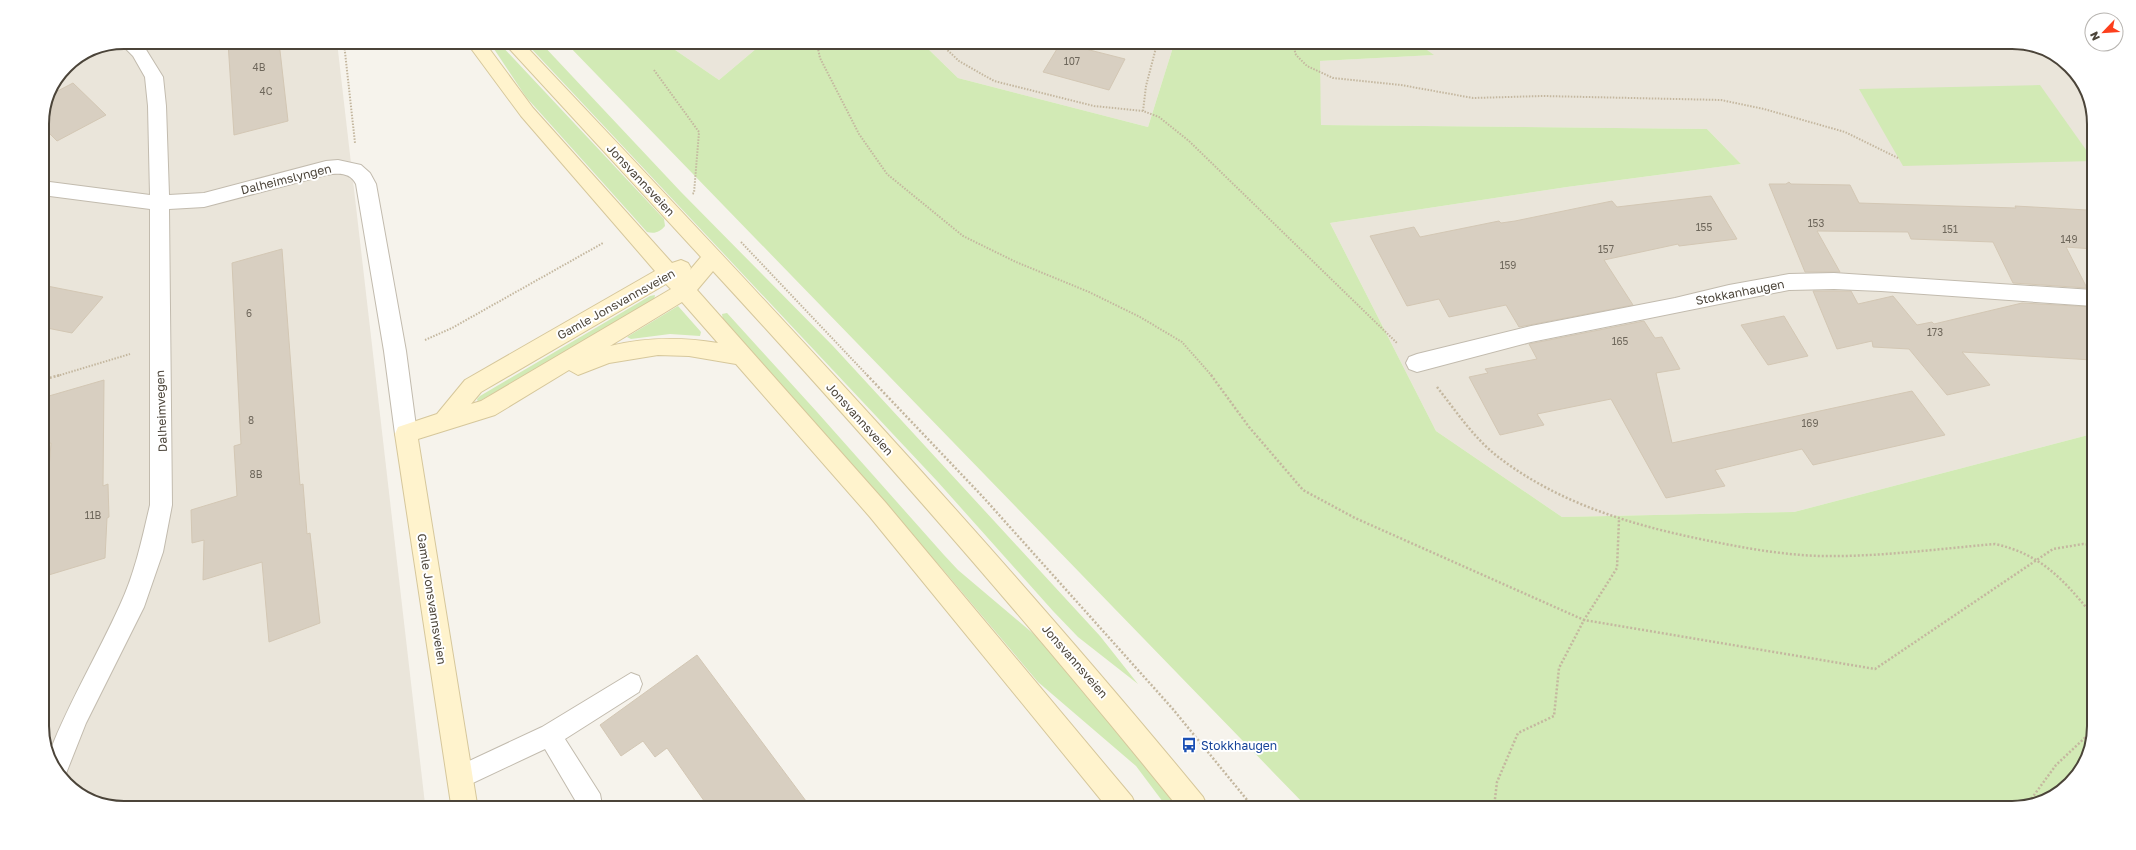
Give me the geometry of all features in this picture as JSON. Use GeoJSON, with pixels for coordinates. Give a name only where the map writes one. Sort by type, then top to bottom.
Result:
{"type":"FeatureCollection","features":[{"type":"Feature","properties":{"kind":"main road"},"geometry":{"type":"LineString","coordinates":[[480,49],[527,112],[740,356],[878,510],[1119,801]]}},
{"type":"Feature","properties":{"kind":"main road","name":"Jonsvannsveien"},"geometry":{"type":"LineString","coordinates":[[519,49],[713,258],[959,527],[1105,696],[1190,801]]}},
{"type":"Feature","properties":{"kind":"main road","name":"Gamle Jonsvannsveien"},"geometry":{"type":"LineString","coordinates":[[445,420],[474,386],[668,273],[713,258]]}},
{"type":"Feature","properties":{"kind":"main road","name":"Gamle Jonsvannsveien"},"geometry":{"type":"LineString","coordinates":[[464,801],[406,434],[445,420],[487,409],[684,291],[713,258]]}},
{"type":"Feature","properties":{"kind":"main road","name":"Gamle Jonsvannsveien"},"geometry":{"type":"LineString","coordinates":[[553,369],[580,366],[616,353],[661,345],[694,347],[740,356]]}},
{"type":"Feature","properties":{"kind":"street","name":"Dalheimvegen"},"geometry":{"type":"LineString","coordinates":[[58,761],[76,717],[132,607],[151,552],[161,505],[162,462],[159,345],[157,106],[154,77],[136,49]]}},
{"type":"Feature","properties":{"kind":"street","name":"Dalheimslyngen"},"geometry":{"type":"LineString","coordinates":[[49,189],[159,203],[204,200],[326,168],[346,166],[359,172]]}},
{"type":"Feature","properties":{"kind":"street"},"geometry":{"type":"LineString","coordinates":[[359,172],[366,184],[395,351],[406,434]]}},
{"type":"Feature","properties":{"kind":"street","name":"Stokkanhaugen"},"geometry":{"type":"LineString","coordinates":[[1417,363],[1532,334],[1675,306],[1729,292],[1789,282],[1834,281],[1881,283],[2087,298]]}},
{"type":"Feature","properties":{"kind":"lane"},"geometry":{"type":"LineString","coordinates":[[460,776],[550,735],[631,684]]}},
{"type":"Feature","properties":{"kind":"lane"},"geometry":{"type":"LineString","coordinates":[[550,735],[590,801]]}},
{"type":"Feature","properties":{"kind":"path"},"geometry":{"type":"LineString","coordinates":[[345,49],[359,172]]}},
{"type":"Feature","properties":{"kind":"path"},"geometry":{"type":"LineString","coordinates":[[818,49],[820,58],[859,134],[887,174],[963,236],[1016,262],[1095,295],[1140,317],[1182,342],[1219,384],[1249,427],[1303,490],[1355,518],[1584,620],[1875,669],[2053,549],[2087,544]]}},
{"type":"Feature","properties":{"kind":"path"},"geometry":{"type":"LineString","coordinates":[[1143,111],[1146,85],[1156,49]]}},
{"type":"Feature","properties":{"kind":"path"},"geometry":{"type":"LineString","coordinates":[[1294,49],[1296,55],[1307,66],[1333,78],[1401,85],[1473,98],[1543,96],[1721,100],[1764,109],[1845,132],[1898,158]]}},
{"type":"Feature","properties":{"kind":"path"},"geometry":{"type":"LineString","coordinates":[[654,70],[699,132],[694,193]]}},
{"type":"Feature","properties":{"kind":"path"},"geometry":{"type":"LineString","coordinates":[[689,187],[700,198]]}},
{"type":"Feature","properties":{"kind":"path"},"geometry":{"type":"LineString","coordinates":[[738,239],[989,503],[1172,708],[1248,801]]}},
{"type":"Feature","properties":{"kind":"path"},"geometry":{"type":"LineString","coordinates":[[395,351],[452,328],[604,242]]}},
{"type":"Feature","properties":{"kind":"path"},"geometry":{"type":"LineString","coordinates":[[49,378],[159,345]]}},
{"type":"Feature","properties":{"kind":"path"},"geometry":{"type":"LineString","coordinates":[[1495,801],[1497,782],[1518,733],[1554,716],[1559,668],[1584,620],[1616,568],[1619,520]]}},
{"type":"Feature","properties":{"kind":"path"},"geometry":{"type":"LineString","coordinates":[[2031,798],[2048,771],[2076,743],[2086,736]]}},
{"type":"Feature","properties":{"kind":"shaded area"},"geometry":{"type":"Polygon","coordinates":[[[338,49],[425,801],[119,801],[100,797],[78,785],[65,772],[55,755],[50,740],[49,731],[49,119],[53,100],[62,82],[71,71],[87,59],[110,50],[338,49]]]}},
{"type":"Feature","properties":{"kind":"shaded area"},"geometry":{"type":"Polygon","coordinates":[[[674,49],[756,49],[719,80],[674,49]]]}},
{"type":"Feature","properties":{"kind":"shaded area"},"geometry":{"type":"Polygon","coordinates":[[[928,49],[1172,49],[1148,127],[958,78],[928,49]]]}},
{"type":"Feature","properties":{"kind":"shaded area"},"geometry":{"type":"Polygon","coordinates":[[[1425,49],[2017,49],[2036,53],[2049,59],[2065,71],[2077,87],[2081,95],[2087,119],[2087,435],[1794,512],[1562,517],[1436,431],[1330,223],[1567,187],[1741,164],[1707,129],[1321,125],[1319,61],[1433,55],[1425,49]]]}},
{"type":"Feature","properties":{"kind":"green space"},"geometry":{"type":"Polygon","coordinates":[[[494,49],[505,49],[664,219],[665,226],[655,233],[647,232],[526,97],[494,49]]]}},
{"type":"Feature","properties":{"kind":"green space"},"geometry":{"type":"Polygon","coordinates":[[[532,49],[547,49],[681,192],[833,346],[1100,636],[1138,684],[1078,637],[937,481],[532,49]]]}},
{"type":"Feature","properties":{"kind":"green space"},"geometry":{"type":"Polygon","coordinates":[[[572,49],[674,49],[719,80],[756,49],[928,49],[958,78],[1148,127],[1172,49],[1426,49],[1434,55],[1320,61],[1321,125],[1707,129],[1741,164],[1567,187],[1330,223],[1436,431],[1562,517],[1794,512],[2087,435],[2086,736],[2083,750],[2074,768],[2058,785],[2041,795],[2026,800],[2017,801],[1301,801],[572,49]]]}},
{"type":"Feature","properties":{"kind":"green space"},"geometry":{"type":"Polygon","coordinates":[[[2040,85],[2087,151],[2087,161],[1903,166],[1859,89],[2040,85]]]}},
{"type":"Feature","properties":{"kind":"green space"},"geometry":{"type":"Polygon","coordinates":[[[655,295],[654,300],[478,402],[477,399],[480,396],[650,296],[655,295]]]}},
{"type":"Feature","properties":{"kind":"green space"},"geometry":{"type":"Polygon","coordinates":[[[678,306],[701,332],[700,336],[670,334],[631,339],[627,337],[678,306]]]}},
{"type":"Feature","properties":{"kind":"green space"},"geometry":{"type":"Polygon","coordinates":[[[727,313],[958,570],[1049,647],[1176,801],[1162,801],[1136,766],[1038,682],[945,572],[723,320],[722,314],[727,313]]]}},
{"type":"Feature","properties":{"kind":"building"},"geometry":{"type":"Polygon","coordinates":[[[228,49],[280,49],[288,121],[234,135],[228,49]]]}},
{"type":"Feature","properties":{"kind":"building"},"geometry":{"type":"Polygon","coordinates":[[[1057,49],[1086,49],[1125,59],[1109,90],[1043,72],[1057,49]]]}},
{"type":"Feature","properties":{"kind":"building"},"geometry":{"type":"Polygon","coordinates":[[[73,83],[106,115],[57,141],[49,133],[50,110],[57,91],[73,83]]]}},
{"type":"Feature","properties":{"kind":"building"},"geometry":{"type":"Polygon","coordinates":[[[1789,182],[1791,184],[1850,185],[1859,203],[2016,208],[2015,206],[2087,210],[2087,249],[2066,247],[2087,288],[2013,283],[1993,242],[1911,239],[1908,232],[1817,231],[1840,272],[1805,272],[1769,184],[1786,184],[1789,182]]]}},
{"type":"Feature","properties":{"kind":"building"},"geometry":{"type":"Polygon","coordinates":[[[1711,196],[1737,239],[1679,246],[1678,244],[1604,260],[1633,305],[1519,327],[1506,305],[1449,317],[1439,299],[1407,306],[1370,236],[1414,227],[1420,237],[1499,221],[1501,223],[1515,221],[1612,201],[1617,207],[1711,196]]]}},
{"type":"Feature","properties":{"kind":"building"},"geometry":{"type":"Polygon","coordinates":[[[282,249],[300,485],[303,484],[307,534],[310,533],[320,623],[269,642],[262,562],[203,580],[204,540],[192,543],[191,510],[237,496],[234,446],[241,444],[232,263],[282,249]]]}},
{"type":"Feature","properties":{"kind":"building"},"geometry":{"type":"Polygon","coordinates":[[[49,286],[103,297],[72,333],[49,328],[49,286]]]}},
{"type":"Feature","properties":{"kind":"building"},"geometry":{"type":"Polygon","coordinates":[[[1813,291],[1851,291],[1858,304],[1893,296],[1917,325],[1932,322],[1934,324],[2022,303],[2087,307],[2087,360],[1962,352],[1990,385],[1947,395],[1909,349],[1873,347],[1872,341],[1837,349],[1813,291]]]}},
{"type":"Feature","properties":{"kind":"building"},"geometry":{"type":"Polygon","coordinates":[[[1784,316],[1808,356],[1768,365],[1741,325],[1784,316]]]}},
{"type":"Feature","properties":{"kind":"building"},"geometry":{"type":"Polygon","coordinates":[[[1644,321],[1655,338],[1662,337],[1680,369],[1656,373],[1672,443],[1912,391],[1945,435],[1813,465],[1802,449],[1715,470],[1725,486],[1666,498],[1611,399],[1537,414],[1544,425],[1500,435],[1469,377],[1488,373],[1485,369],[1537,359],[1529,344],[1644,321]]]}},
{"type":"Feature","properties":{"kind":"building"},"geometry":{"type":"Polygon","coordinates":[[[104,380],[103,486],[108,484],[109,517],[107,518],[105,558],[49,575],[49,468],[51,443],[49,443],[49,396],[104,380]]]}},
{"type":"Feature","properties":{"kind":"building"},"geometry":{"type":"Polygon","coordinates":[[[697,655],[806,801],[704,801],[667,748],[655,757],[643,741],[621,756],[600,725],[697,655]]]}},
{"type":"Feature","properties":{"kind":"place","name":"Stokkhaugen"},"geometry":{"type":"Point","coordinates":[1189,745]}}]}
